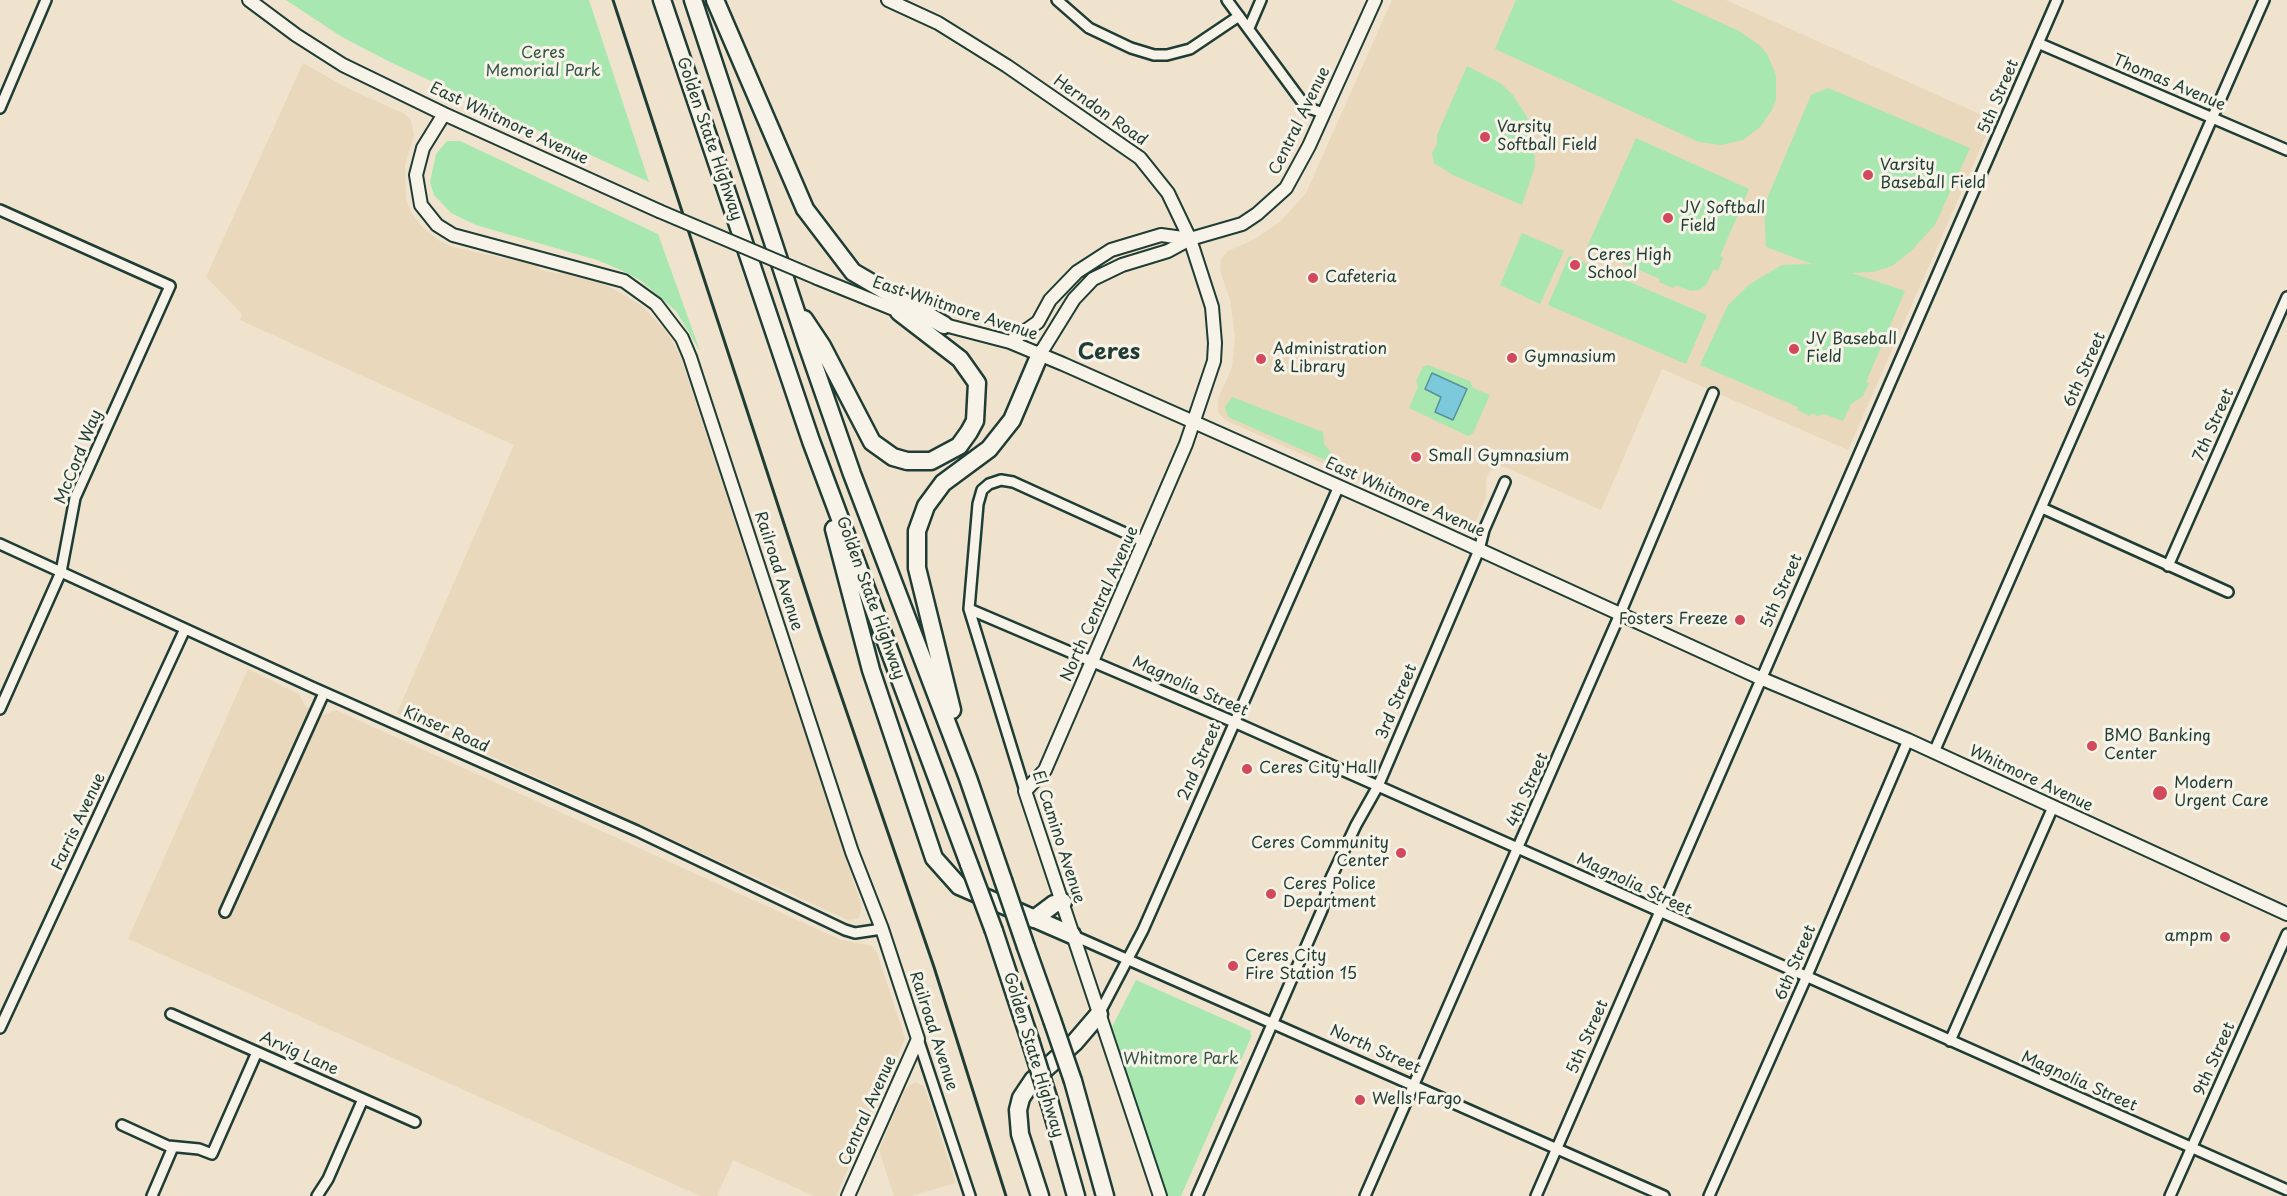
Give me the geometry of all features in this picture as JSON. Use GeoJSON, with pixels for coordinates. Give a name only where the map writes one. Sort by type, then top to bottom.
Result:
{"type":"FeatureCollection","features":[{"type":"Feature","properties":{"kind":"highway","name":"Golden State Highway"},"geometry":{"type":"LineString","coordinates":[[662,0],[812,441],[994,931],[1050,1104],[1076,1196]]}},
{"type":"Feature","properties":{"kind":"highway","name":"Golden State Highway"},"geometry":{"type":"LineString","coordinates":[[693,0],[852,474],[969,778],[1073,1081],[1105,1196]]}},
{"type":"Feature","properties":{"kind":"highway"},"geometry":{"type":"LineString","coordinates":[[715,0],[806,209],[853,272],[944,326]]}},
{"type":"Feature","properties":{"kind":"highway"},"geometry":{"type":"LineString","coordinates":[[792,300],[822,346],[872,442],[893,457],[907,461],[931,461],[959,446],[969,432],[975,421],[977,383],[960,359],[899,312]]}},
{"type":"Feature","properties":{"kind":"highway"},"geometry":{"type":"LineString","coordinates":[[969,778],[917,568],[917,531],[926,506],[942,483],[989,449],[1012,420],[1040,354]]}},
{"type":"Feature","properties":{"kind":"highway"},"geometry":{"type":"LineString","coordinates":[[812,441],[871,670],[934,858],[959,886],[1072,935]]}},
{"type":"Feature","properties":{"kind":"highway"},"geometry":{"type":"LineString","coordinates":[[1034,919],[1054,904],[1063,902]]}},
{"type":"Feature","properties":{"kind":"highway"},"geometry":{"type":"LineString","coordinates":[[1040,1196],[1020,1134],[1018,1110],[1021,1098],[1033,1080],[1075,1042],[1099,1014]]}},
{"type":"Feature","properties":{"kind":"main road","name":"East Whitmore Avenue"},"geometry":{"type":"LineString","coordinates":[[249,0],[321,51],[444,114],[658,210],[899,312],[1010,342],[1040,354],[1339,486],[1760,678]]}},
{"type":"Feature","properties":{"kind":"main road","name":"Herndon Road"},"geometry":{"type":"LineString","coordinates":[[888,0],[938,23],[1007,66],[1140,158],[1168,193],[1190,239],[1206,285],[1215,343],[1209,381],[1193,423]]}},
{"type":"Feature","properties":{"kind":"main road","name":"Central Avenue"},"geometry":{"type":"LineString","coordinates":[[1190,239],[1242,224],[1272,202],[1293,177],[1375,0]]}},
{"type":"Feature","properties":{"kind":"main road","name":"Railroad Avenue"},"geometry":{"type":"LineString","coordinates":[[444,114],[423,148],[416,175],[416,190],[421,205],[437,225],[453,235],[624,281],[656,304],[682,338],[852,852],[882,929],[918,1039]]}},
{"type":"Feature","properties":{"kind":"main road"},"geometry":{"type":"LineString","coordinates":[[1010,342],[1038,322],[1050,300],[1077,272],[1111,250],[1161,235],[1190,239]]}},
{"type":"Feature","properties":{"kind":"main road"},"geometry":{"type":"LineString","coordinates":[[1040,354],[1074,299],[1093,279],[1122,264],[1168,252],[1190,239]]}},
{"type":"Feature","properties":{"kind":"main road","name":"North Central Avenue"},"geometry":{"type":"LineString","coordinates":[[1025,792],[1045,770],[1145,542],[1193,423]]}},
{"type":"Feature","properties":{"kind":"main road","name":"Whitmore Avenue"},"geometry":{"type":"LineString","coordinates":[[1760,678],[1908,740],[2287,914]]}},
{"type":"Feature","properties":{"kind":"main road","name":"El Camino Avenue"},"geometry":{"type":"LineString","coordinates":[[1025,792],[1160,1196]]}},
{"type":"Feature","properties":{"kind":"main road","name":"Central Avenue"},"geometry":{"type":"LineString","coordinates":[[848,1196],[918,1039]]}},
{"type":"Feature","properties":{"kind":"street"},"geometry":{"type":"LineString","coordinates":[[0,108],[46,0]]}},
{"type":"Feature","properties":{"kind":"street"},"geometry":{"type":"LineString","coordinates":[[1058,0],[1082,22],[1102,36],[1154,55],[1167,55],[1190,49],[1239,15]]}},
{"type":"Feature","properties":{"kind":"street"},"geometry":{"type":"LineString","coordinates":[[1227,0],[1306,107],[1323,113]]}},
{"type":"Feature","properties":{"kind":"street"},"geometry":{"type":"LineString","coordinates":[[1249,28],[1261,0]]}},
{"type":"Feature","properties":{"kind":"street","name":"5th Street"},"geometry":{"type":"LineString","coordinates":[[1536,1196],[1760,678],[1896,374],[2058,0]]}},
{"type":"Feature","properties":{"kind":"street","name":"6th Street"},"geometry":{"type":"LineString","coordinates":[[1934,752],[2264,0]]}},
{"type":"Feature","properties":{"kind":"street","name":"Thomas Avenue"},"geometry":{"type":"LineString","coordinates":[[2038,43],[2287,150]]}},
{"type":"Feature","properties":{"kind":"street","name":"McCord Way"},"geometry":{"type":"LineString","coordinates":[[0,210],[170,286],[75,498],[61,572],[0,710]]}},
{"type":"Feature","properties":{"kind":"street","name":"7th Street"},"geometry":{"type":"LineString","coordinates":[[2168,566],[2287,297]]}},
{"type":"Feature","properties":{"kind":"street","name":"4th Street"},"geometry":{"type":"LineString","coordinates":[[1365,1196],[1620,614],[1713,393]]}},
{"type":"Feature","properties":{"kind":"street","name":"El Camino Avenue"},"geometry":{"type":"LineString","coordinates":[[1025,792],[969,609],[978,504],[982,490],[989,484],[1001,480],[1013,482],[1145,542]]}},
{"type":"Feature","properties":{"kind":"street","name":"3rd Street"},"geometry":{"type":"LineString","coordinates":[[1197,1196],[1322,910],[1329,882],[1378,786],[1479,550],[1484,530],[1505,482]]}},
{"type":"Feature","properties":{"kind":"street","name":"2nd Street"},"geometry":{"type":"LineString","coordinates":[[1099,1014],[1128,959],[1339,486]]}},
{"type":"Feature","properties":{"kind":"street"},"geometry":{"type":"LineString","coordinates":[[2042,508],[2228,592]]}},
{"type":"Feature","properties":{"kind":"street","name":"Kinser Road"},"geometry":{"type":"LineString","coordinates":[[0,544],[324,693],[637,831],[845,930],[855,933],[882,929]]}},
{"type":"Feature","properties":{"kind":"street","name":"Magnolia Street"},"geometry":{"type":"LineString","coordinates":[[969,609],[1234,722],[1659,913],[2287,1190]]}},
{"type":"Feature","properties":{"kind":"street","name":"Farris Avenue"},"geometry":{"type":"LineString","coordinates":[[0,1028],[185,629]]}},
{"type":"Feature","properties":{"kind":"street"},"geometry":{"type":"LineString","coordinates":[[225,912],[324,693]]}},
{"type":"Feature","properties":{"kind":"street","name":"6th Street"},"geometry":{"type":"LineString","coordinates":[[1709,1196],[1908,740]]}},
{"type":"Feature","properties":{"kind":"street"},"geometry":{"type":"LineString","coordinates":[[1950,1041],[2053,807]]}},
{"type":"Feature","properties":{"kind":"street","name":"9th Street"},"geometry":{"type":"LineString","coordinates":[[2170,1196],[2287,934]]}},
{"type":"Feature","properties":{"kind":"street","name":"North Street"},"geometry":{"type":"LineString","coordinates":[[1072,935],[1415,1084],[1664,1196]]}},
{"type":"Feature","properties":{"kind":"street","name":"Arvig Lane"},"geometry":{"type":"LineString","coordinates":[[171,1014],[415,1122]]}},
{"type":"Feature","properties":{"kind":"street","name":"Railroad Avenue"},"geometry":{"type":"LineString","coordinates":[[918,1039],[970,1196]]}},
{"type":"Feature","properties":{"kind":"street"},"geometry":{"type":"LineString","coordinates":[[122,1125],[173,1147],[199,1149],[212,1154],[257,1052]]}},
{"type":"Feature","properties":{"kind":"street"},"geometry":{"type":"LineString","coordinates":[[317,1196],[328,1179],[363,1099]]}},
{"type":"Feature","properties":{"kind":"street"},"geometry":{"type":"LineString","coordinates":[[152,1196],[173,1147]]}},
{"type":"Feature","properties":{"kind":"shaded area","name":"Ceres High School"},"geometry":{"type":"Polygon","coordinates":[[[1392,0],[1726,0],[1993,120],[1848,450],[1662,369],[1601,510],[1505,467],[1498,466],[1489,472],[1486,479],[1486,497],[1475,523],[1465,527],[1225,420],[1218,412],[1218,399],[1232,367],[1235,337],[1230,299],[1220,271],[1221,259],[1228,251],[1255,239],[1281,221],[1306,193],[1392,0]]]}},
{"type":"Feature","properties":{"kind":"shaded area"},"geometry":{"type":"Polygon","coordinates":[[[303,63],[345,87],[405,114],[411,120],[414,135],[405,165],[406,199],[412,214],[422,227],[438,240],[453,247],[536,265],[541,270],[558,274],[562,271],[608,286],[641,305],[664,329],[674,344],[681,358],[862,907],[858,919],[848,920],[397,713],[514,445],[240,320],[242,314],[206,277],[303,63]]]}},
{"type":"Feature","properties":{"kind":"shaded area"},"geometry":{"type":"Polygon","coordinates":[[[248,669],[299,694],[305,706],[324,715],[336,710],[841,940],[872,946],[877,953],[905,1038],[836,1196],[814,1196],[733,1160],[717,1196],[700,1196],[128,939],[248,669]]]}},
{"type":"Feature","properties":{"kind":"shaded area"},"geometry":{"type":"Polygon","coordinates":[[[915,1082],[924,1086],[956,1183],[911,1196],[894,1196],[879,1150],[905,1089],[915,1082]]]}},
{"type":"Feature","properties":{"kind":"green space","name":"Ceres Memorial Park"},"geometry":{"type":"Polygon","coordinates":[[[286,0],[589,0],[649,182],[390,62],[342,37],[286,0]]]}},
{"type":"Feature","properties":{"kind":"green space"},"geometry":{"type":"Polygon","coordinates":[[[1516,0],[1671,0],[1739,31],[1759,45],[1767,54],[1776,75],[1776,99],[1772,110],[1760,127],[1743,140],[1721,145],[1699,142],[1495,49],[1516,0]]]}},
{"type":"Feature","properties":{"kind":"green space","name":"Varsity Softball Field"},"geometry":{"type":"Polygon","coordinates":[[[1467,66],[1500,83],[1512,94],[1527,117],[1534,140],[1535,166],[1522,205],[1453,175],[1434,163],[1432,153],[1437,144],[1437,135],[1467,66]]]}},
{"type":"Feature","properties":{"kind":"green space"},"geometry":{"type":"Polygon","coordinates":[[[1828,88],[1970,148],[1935,225],[1911,251],[1892,266],[1873,272],[1852,273],[1905,291],[1866,382],[1869,383],[1863,396],[1851,404],[1843,421],[1824,414],[1817,416],[1811,413],[1810,416],[1797,410],[1798,407],[1700,365],[1728,305],[1750,284],[1782,265],[1812,264],[1766,247],[1764,206],[1811,95],[1828,88]]]}},
{"type":"Feature","properties":{"kind":"green space","name":"JV Softball Field"},"geometry":{"type":"Polygon","coordinates":[[[1636,138],[1749,189],[1720,256],[1723,258],[1718,271],[1714,269],[1706,285],[1699,290],[1691,291],[1675,285],[1673,288],[1659,282],[1660,279],[1587,247],[1636,138]]]}},
{"type":"Feature","properties":{"kind":"green space"},"geometry":{"type":"Polygon","coordinates":[[[447,141],[460,141],[658,234],[700,351],[676,311],[640,280],[597,260],[476,225],[451,213],[434,195],[430,182],[436,154],[447,141]]]}},
{"type":"Feature","properties":{"kind":"green space"},"geometry":{"type":"Polygon","coordinates":[[[1522,233],[1564,251],[1540,304],[1500,285],[1522,233]]]}},
{"type":"Feature","properties":{"kind":"green space"},"geometry":{"type":"Polygon","coordinates":[[[1569,256],[1707,315],[1686,364],[1548,305],[1569,256]]]}},
{"type":"Feature","properties":{"kind":"green space"},"geometry":{"type":"Polygon","coordinates":[[[1428,365],[1470,381],[1473,388],[1490,395],[1473,433],[1468,436],[1409,408],[1418,387],[1416,381],[1423,367],[1428,365]]]}},
{"type":"Feature","properties":{"kind":"green space"},"geometry":{"type":"Polygon","coordinates":[[[1232,397],[1323,432],[1324,444],[1340,463],[1339,466],[1228,417],[1225,407],[1232,397]]]}},
{"type":"Feature","properties":{"kind":"green space","name":"Whitmore Park"},"geometry":{"type":"Polygon","coordinates":[[[1136,980],[1251,1031],[1252,1035],[1181,1196],[1167,1196],[1112,1027],[1136,980]]]}},
{"type":"Feature","properties":{"kind":"water"},"geometry":{"type":"Polygon","coordinates":[[[1432,373],[1467,389],[1453,420],[1435,412],[1441,397],[1425,389],[1432,373]]]}},
{"type":"Feature","properties":{"kind":"railway"},"geometry":{"type":"LineString","coordinates":[[613,0],[821,637],[934,967],[1006,1196]]}},
{"type":"Feature","properties":{"kind":"place","name":"Varsity Softball Field"},"geometry":{"type":"Point","coordinates":[1485,137]}},
{"type":"Feature","properties":{"kind":"place","name":"Varsity Baseball Field"},"geometry":{"type":"Point","coordinates":[1868,175]}},
{"type":"Feature","properties":{"kind":"place","name":"JV Softball Field"},"geometry":{"type":"Point","coordinates":[1668,218]}},
{"type":"Feature","properties":{"kind":"place","name":"Ceres High School"},"geometry":{"type":"Point","coordinates":[1575,265]}},
{"type":"Feature","properties":{"kind":"place","name":"Cafeteria"},"geometry":{"type":"Point","coordinates":[1313,278]}},
{"type":"Feature","properties":{"kind":"place","name":"JV Baseball Field"},"geometry":{"type":"Point","coordinates":[1794,349]}},
{"type":"Feature","properties":{"kind":"place","name":"Gymnasium"},"geometry":{"type":"Point","coordinates":[1512,358]}},
{"type":"Feature","properties":{"kind":"place","name":"Administration & Library"},"geometry":{"type":"Point","coordinates":[1261,359]}},
{"type":"Feature","properties":{"kind":"place","name":"Small Gymnasium"},"geometry":{"type":"Point","coordinates":[1416,457]}},
{"type":"Feature","properties":{"kind":"place","name":"Fosters Freeze"},"geometry":{"type":"Point","coordinates":[1740,620]}},
{"type":"Feature","properties":{"kind":"place","name":"BMO Banking Center"},"geometry":{"type":"Point","coordinates":[2092,746]}},
{"type":"Feature","properties":{"kind":"place","name":"Ceres City Hall"},"geometry":{"type":"Point","coordinates":[1247,769]}},
{"type":"Feature","properties":{"kind":"place","name":"Modern Urgent Care"},"geometry":{"type":"Point","coordinates":[2160,793]}},
{"type":"Feature","properties":{"kind":"place","name":"Ceres Community Center"},"geometry":{"type":"Point","coordinates":[1401,853]}},
{"type":"Feature","properties":{"kind":"place","name":"Ceres Police Department"},"geometry":{"type":"Point","coordinates":[1271,894]}},
{"type":"Feature","properties":{"kind":"place","name":"ampm"},"geometry":{"type":"Point","coordinates":[2225,937]}},
{"type":"Feature","properties":{"kind":"place","name":"Ceres City Fire Station 15"},"geometry":{"type":"Point","coordinates":[1233,966]}},
{"type":"Feature","properties":{"kind":"place","name":"Wells Fargo"},"geometry":{"type":"Point","coordinates":[1360,1100]}},
{"type":"Feature","properties":{"kind":"district","name":"Ceres"},"geometry":{"type":"Point","coordinates":[1109,353]}}]}
